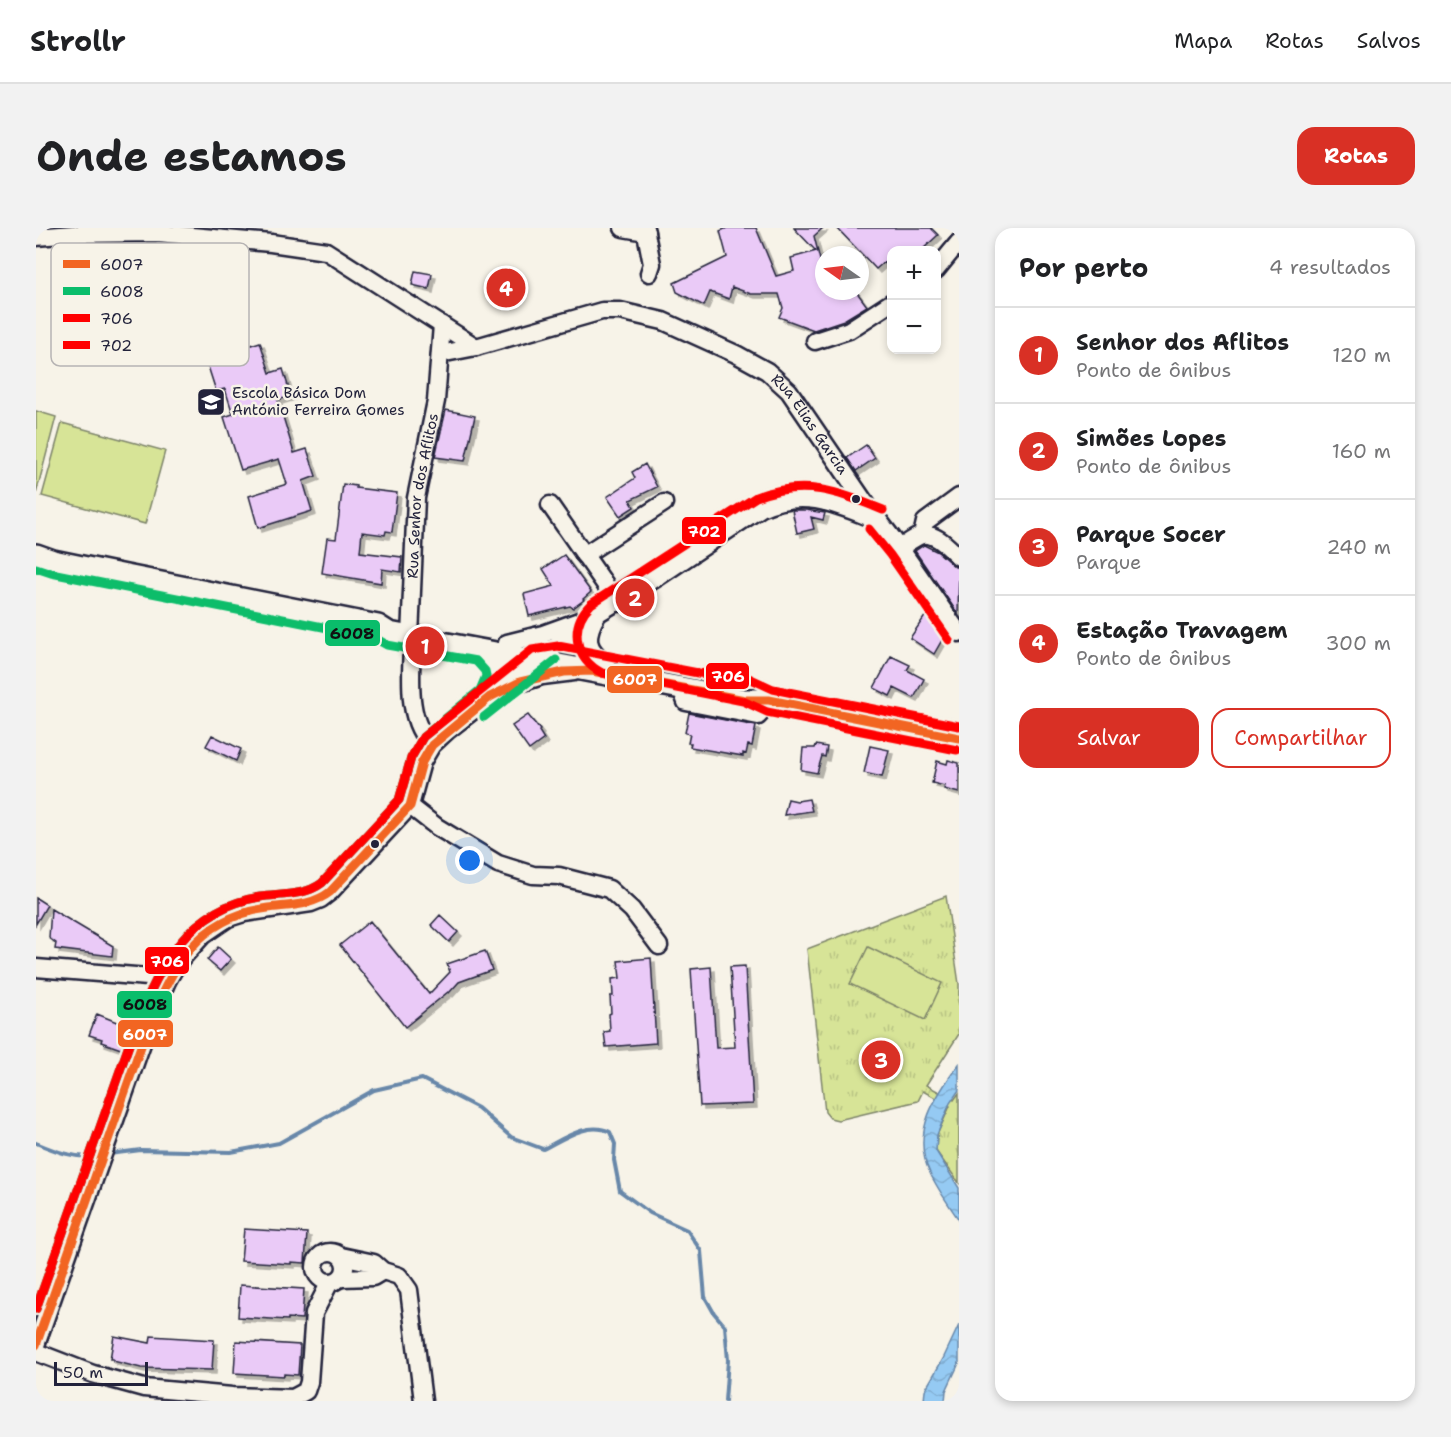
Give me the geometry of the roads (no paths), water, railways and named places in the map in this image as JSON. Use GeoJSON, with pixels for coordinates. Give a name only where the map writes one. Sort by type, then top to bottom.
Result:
{"type":"FeatureCollection","features":[{"type":"Feature","properties":{"kind":"main road"},"geometry":{"type":"LineString","coordinates":[[36,555],[74,566],[378,626],[389,633],[539,655],[599,667],[747,690],[771,700],[959,738]]}},
{"type":"Feature","properties":{"kind":"main road"},"geometry":{"type":"LineString","coordinates":[[411,636],[480,650],[539,655]]}},
{"type":"Feature","properties":{"kind":"main road"},"geometry":{"type":"LineString","coordinates":[[599,667],[681,688],[745,700],[771,700]]}},
{"type":"Feature","properties":{"kind":"street"},"geometry":{"type":"LineString","coordinates":[[623,228],[645,230],[652,264],[649,273]]}},
{"type":"Feature","properties":{"kind":"street"},"geometry":{"type":"LineString","coordinates":[[36,237],[157,233],[271,243],[326,251],[476,347]]}},
{"type":"Feature","properties":{"kind":"street"},"geometry":{"type":"LineString","coordinates":[[941,264],[959,242]]}},
{"type":"Feature","properties":{"kind":"street"},"geometry":{"type":"LineString","coordinates":[[815,341],[849,330],[887,305]]}},
{"type":"Feature","properties":{"kind":"street","name":"Rua Elias Garcia"},"geometry":{"type":"LineString","coordinates":[[476,347],[602,311],[620,311],[663,321],[736,354],[767,371],[789,391],[878,521],[900,548],[959,633]]}},
{"type":"Feature","properties":{"kind":"street","name":"Rua Senhor dos Aflitos"},"geometry":{"type":"LineString","coordinates":[[432,745],[421,732],[413,707],[411,636],[416,498],[436,401],[442,325]]}},
{"type":"Feature","properties":{"kind":"street"},"geometry":{"type":"LineString","coordinates":[[440,354],[476,347]]}},
{"type":"Feature","properties":{"kind":"street"},"geometry":{"type":"LineString","coordinates":[[836,504],[855,487]]}},
{"type":"Feature","properties":{"kind":"street"},"geometry":{"type":"LineString","coordinates":[[922,535],[925,522],[959,497]]}},
{"type":"Feature","properties":{"kind":"street"},"geometry":{"type":"LineString","coordinates":[[36,1345],[150,1020],[177,964],[203,935],[228,918],[244,913],[299,905],[321,899],[410,806],[422,762],[432,745],[539,655],[761,507],[775,501],[792,498],[808,499],[836,504],[878,521]]}},
{"type":"Feature","properties":{"kind":"street"},"geometry":{"type":"LineString","coordinates":[[584,555],[664,503]]}},
{"type":"Feature","properties":{"kind":"street"},"geometry":{"type":"LineString","coordinates":[[550,505],[618,603]]}},
{"type":"Feature","properties":{"kind":"street"},"geometry":{"type":"LineString","coordinates":[[900,548],[922,535],[932,536],[959,557]]}},
{"type":"Feature","properties":{"kind":"street"},"geometry":{"type":"LineString","coordinates":[[539,655],[543,634],[597,615]]}},
{"type":"Feature","properties":{"kind":"street"},"geometry":{"type":"LineString","coordinates":[[490,698],[520,682],[599,667],[588,636],[597,615]]}},
{"type":"Feature","properties":{"kind":"street"},"geometry":{"type":"LineString","coordinates":[[480,650],[492,658],[497,667],[498,678],[490,698]]}},
{"type":"Feature","properties":{"kind":"street"},"geometry":{"type":"LineString","coordinates":[[539,655],[696,685],[747,690]]}},
{"type":"Feature","properties":{"kind":"street"},"geometry":{"type":"LineString","coordinates":[[410,806],[437,827],[498,864],[533,875],[559,876],[609,889],[632,910],[659,946]]}},
{"type":"Feature","properties":{"kind":"street"},"geometry":{"type":"LineString","coordinates":[[36,968],[148,976],[167,981]]}},
{"type":"Feature","properties":{"kind":"street"},"geometry":{"type":"LineString","coordinates":[[36,1352],[93,1374],[144,1388],[232,1399],[309,1396],[314,1313],[310,1303],[315,1266],[318,1257],[332,1251],[341,1256],[374,1263],[384,1271],[399,1276],[410,1290],[423,1399]]}},
{"type":"Feature","properties":{"kind":"street"},"geometry":{"type":"LineString","coordinates":[[314,1313],[335,1280],[345,1269],[341,1256]]}},
{"type":"Feature","properties":{"kind":"street"},"geometry":{"type":"LineString","coordinates":[[315,1266],[321,1279],[373,1277],[384,1271]]}},
{"type":"Feature","properties":{"kind":"water"},"geometry":{"type":"Polygon","coordinates":[[[959,1064],[959,1090],[950,1103],[937,1135],[936,1151],[959,1188],[959,1220],[930,1173],[923,1143],[928,1115],[942,1088],[959,1064]]]}},
{"type":"Feature","properties":{"kind":"water"},"geometry":{"type":"Polygon","coordinates":[[[959,1325],[959,1363],[946,1391],[945,1401],[924,1401],[925,1390],[959,1325]]]}},
{"type":"Feature","properties":{"kind":"waterway"},"geometry":{"type":"LineString","coordinates":[[109,1154],[141,1150],[231,1152],[279,1143],[374,1090],[422,1079],[478,1108],[511,1137],[543,1149],[584,1130],[602,1129],[610,1132],[615,1144],[614,1160],[620,1191],[650,1213],[687,1230],[701,1251],[705,1297],[725,1326],[728,1360],[725,1401]]}},
{"type":"Feature","properties":{"kind":"waterway"},"geometry":{"type":"LineString","coordinates":[[36,1143],[73,1155],[96,1156]]}},
{"type":"Feature","properties":{"kind":"place","name":"Estação Travagem"},"geometry":{"type":"Point","coordinates":[506,288]}},
{"type":"Feature","properties":{"kind":"place","name":"Escola Básica Dom António Ferreira Gomes"},"geometry":{"type":"Point","coordinates":[211,402]}},
{"type":"Feature","properties":{"kind":"place","name":"Simões Lopes"},"geometry":{"type":"Point","coordinates":[635,598]}},
{"type":"Feature","properties":{"kind":"place","name":"Senhor dos Aflitos"},"geometry":{"type":"Point","coordinates":[425,646]}},
{"type":"Feature","properties":{"kind":"place","name":"Parque Socer"},"geometry":{"type":"Point","coordinates":[881,1060]}}]}
